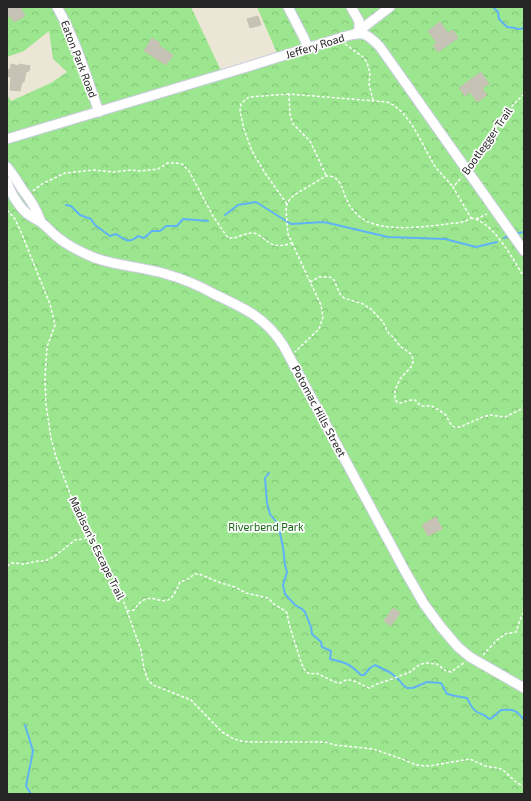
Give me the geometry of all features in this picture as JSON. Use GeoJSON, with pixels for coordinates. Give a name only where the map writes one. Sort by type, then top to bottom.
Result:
{"type":"FeatureCollection","features":[{"type":"Feature","properties":{"kind":"street","name":"Eaton Park Road"},"geometry":{"type":"LineString","coordinates":[[57,7],[72,37],[99,112]]}},
{"type":"Feature","properties":{"kind":"street"},"geometry":{"type":"LineString","coordinates":[[288,7],[308,48]]}},
{"type":"Feature","properties":{"kind":"street"},"geometry":{"type":"LineString","coordinates":[[351,7],[359,20],[357,32]]}},
{"type":"Feature","properties":{"kind":"street"},"geometry":{"type":"LineString","coordinates":[[357,32],[390,7]]}},
{"type":"Feature","properties":{"kind":"street","name":"Jeffery Road"},"geometry":{"type":"LineString","coordinates":[[7,139],[357,32],[370,37],[380,47],[496,209],[524,251]]}},
{"type":"Feature","properties":{"kind":"street","name":"Potomac Hills Street"},"geometry":{"type":"LineString","coordinates":[[7,167],[37,211],[41,222]]}},
{"type":"Feature","properties":{"kind":"street","name":"Potomac Hills Street"},"geometry":{"type":"LineString","coordinates":[[7,182],[18,202],[27,214],[41,222],[60,240],[94,258],[110,263],[165,274],[190,282],[247,310],[270,328],[290,357],[424,604],[451,640],[465,653],[524,688]]}},
{"type":"Feature","properties":{"kind":"path"},"geometry":{"type":"LineString","coordinates":[[336,39],[363,57],[367,62],[370,73],[369,84],[373,100]]}},
{"type":"Feature","properties":{"kind":"path"},"geometry":{"type":"LineString","coordinates":[[289,94],[290,115],[293,124],[310,141],[326,176]]}},
{"type":"Feature","properties":{"kind":"path"},"geometry":{"type":"LineString","coordinates":[[287,204],[252,151],[244,129],[240,111],[241,104],[249,97],[289,94],[373,100],[394,104],[403,113],[420,139],[433,164],[453,187],[471,218]]}},
{"type":"Feature","properties":{"kind":"path","name":"Bootlegger Trail"},"geometry":{"type":"LineString","coordinates":[[453,187],[490,141],[502,117],[524,94]]}},
{"type":"Feature","properties":{"kind":"path"},"geometry":{"type":"LineString","coordinates":[[27,195],[42,184],[65,173],[94,170],[114,172],[131,170],[140,171],[158,169],[168,162],[182,164],[189,171],[228,238],[234,239],[252,233],[258,234],[274,245],[282,246],[292,243]]}},
{"type":"Feature","properties":{"kind":"path"},"geometry":{"type":"LineString","coordinates":[[290,357],[319,329],[323,317],[321,305],[288,234],[286,224],[286,208],[294,194],[326,176],[336,178],[350,205],[360,216],[365,220],[379,225],[419,227],[463,221],[471,218],[476,219],[500,239],[524,277]]}},
{"type":"Feature","properties":{"kind":"path"},"geometry":{"type":"LineString","coordinates":[[476,219],[496,209]]}},
{"type":"Feature","properties":{"kind":"path","name":"Madison's Escape Trail"},"geometry":{"type":"LineString","coordinates":[[7,210],[15,219],[21,232],[50,304],[55,324],[48,347],[45,377],[46,405],[51,438],[56,457],[79,517],[121,594],[141,650],[144,669],[148,680],[153,685],[191,700],[222,732],[241,741],[325,742],[335,745],[373,749],[416,765],[429,766],[470,759],[485,766],[502,769],[517,783],[524,786]]}},
{"type":"Feature","properties":{"kind":"path"},"geometry":{"type":"LineString","coordinates":[[310,282],[319,278],[330,277],[334,280],[340,294],[344,298],[363,304],[371,310],[383,322],[389,334],[400,346],[411,354],[413,362],[400,379],[395,390],[394,399],[397,402],[400,403],[415,400],[423,406],[432,406],[445,414],[452,426],[455,427],[460,427],[490,415],[505,417],[524,408]]}},
{"type":"Feature","properties":{"kind":"path"},"geometry":{"type":"LineString","coordinates":[[7,566],[12,563],[24,564],[45,561],[76,540],[83,539],[90,535]]}},
{"type":"Feature","properties":{"kind":"path"},"geometry":{"type":"LineString","coordinates":[[127,611],[134,610],[145,599],[151,598],[167,600],[173,596],[180,582],[190,578],[194,574],[199,574],[235,587],[246,593],[268,598],[275,605],[284,610],[287,613],[301,662],[304,669],[308,673],[316,673],[340,683],[350,680],[358,682],[369,688],[401,676]]}},
{"type":"Feature","properties":{"kind":"green space","name":"Riverbend Park"},"geometry":{"type":"Polygon","coordinates":[[[7,7],[191,7],[224,77],[280,60],[257,7],[524,7],[524,794],[7,794],[7,95],[11,101],[51,83],[67,72],[53,59],[49,31],[24,51],[7,57],[7,7]]]}},
{"type":"Feature","properties":{"kind":"building"},"geometry":{"type":"Polygon","coordinates":[[[7,7],[20,7],[25,16],[14,22],[10,16],[7,18],[7,7]]]}},
{"type":"Feature","properties":{"kind":"building"},"geometry":{"type":"Polygon","coordinates":[[[258,16],[261,25],[250,28],[247,19],[258,16]]]}},
{"type":"Feature","properties":{"kind":"building"},"geometry":{"type":"Polygon","coordinates":[[[440,22],[448,33],[453,30],[458,38],[438,52],[433,45],[437,43],[428,31],[440,22]]]}},
{"type":"Feature","properties":{"kind":"building"},"geometry":{"type":"Polygon","coordinates":[[[152,38],[160,43],[158,45],[173,55],[166,65],[144,51],[152,38]]]}},
{"type":"Feature","properties":{"kind":"building"},"geometry":{"type":"Polygon","coordinates":[[[11,64],[30,66],[29,71],[26,72],[24,82],[22,82],[20,91],[10,90],[11,77],[7,76],[7,69],[10,70],[11,64]]]}},
{"type":"Feature","properties":{"kind":"building"},"geometry":{"type":"Polygon","coordinates":[[[481,72],[489,84],[482,88],[487,95],[477,102],[470,92],[465,96],[459,88],[481,72]]]}},
{"type":"Feature","properties":{"kind":"building"},"geometry":{"type":"Polygon","coordinates":[[[436,517],[442,529],[428,536],[422,525],[436,517]]]}},
{"type":"Feature","properties":{"kind":"building"},"geometry":{"type":"Polygon","coordinates":[[[393,608],[400,613],[391,626],[384,621],[393,608]]]}},
{"type":"Feature","properties":{"kind":"waterway"},"geometry":{"type":"LineString","coordinates":[[494,8],[498,12],[499,19],[507,27],[517,29],[524,27]]}},
{"type":"Feature","properties":{"kind":"waterway"},"geometry":{"type":"LineString","coordinates":[[225,215],[238,205],[256,202],[291,224],[324,222],[388,237],[445,239],[476,247],[497,242]]}},
{"type":"Feature","properties":{"kind":"waterway"},"geometry":{"type":"LineString","coordinates":[[66,205],[71,206],[80,215],[91,219],[95,225],[110,236],[116,234],[127,240],[132,240],[138,236],[144,238],[152,231],[160,231],[166,226],[177,226],[183,219],[208,221]]}},
{"type":"Feature","properties":{"kind":"waterway"},"geometry":{"type":"LineString","coordinates":[[518,233],[524,232]]}},
{"type":"Feature","properties":{"kind":"waterway"},"geometry":{"type":"LineString","coordinates":[[504,238],[509,236]]}},
{"type":"Feature","properties":{"kind":"waterway"},"geometry":{"type":"LineString","coordinates":[[269,473],[265,478],[267,503],[270,514],[278,524],[283,547],[287,572],[283,585],[285,594],[295,605],[305,612],[312,634],[321,642],[322,647],[331,651],[330,659],[347,664],[361,675],[364,675],[375,665],[391,673],[407,688],[413,688],[427,682],[441,683],[447,694],[467,698],[475,711],[489,719],[501,710],[509,710],[517,712],[524,720]]}},
{"type":"Feature","properties":{"kind":"waterway"},"geometry":{"type":"LineString","coordinates":[[25,725],[33,751],[26,786],[31,794]]}}]}
